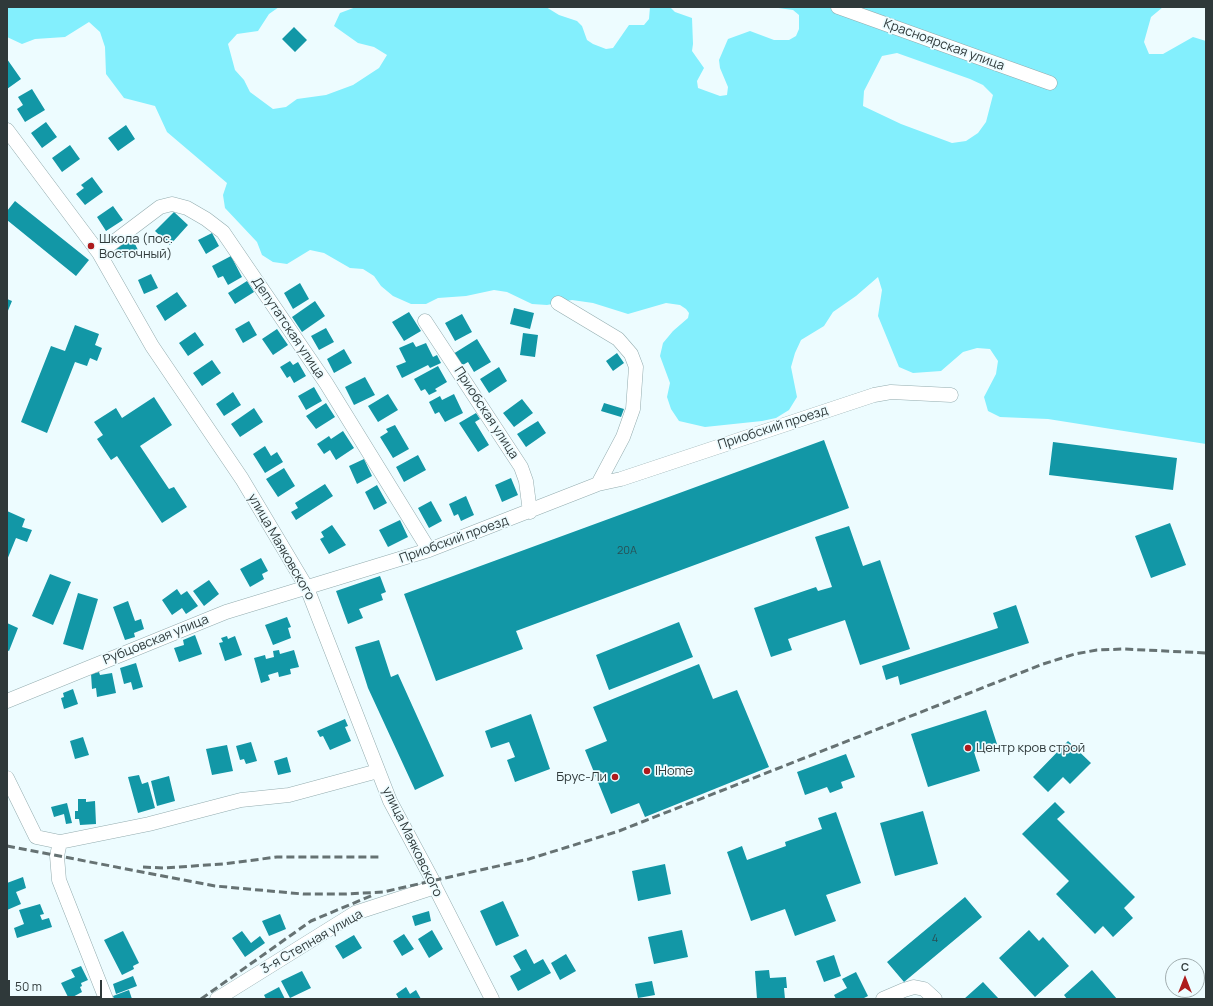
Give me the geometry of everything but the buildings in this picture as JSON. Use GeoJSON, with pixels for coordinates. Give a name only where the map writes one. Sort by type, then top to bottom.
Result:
{"type":"FeatureCollection","features":[{"type":"Feature","properties":{"kind":"street","name":"Красноярская улица"},"geometry":{"type":"LineString","coordinates":[[838,7],[1050,83]]}},
{"type":"Feature","properties":{"kind":"street","name":"улица Маяковского"},"geometry":{"type":"LineString","coordinates":[[7,130],[99,253],[152,346],[242,479],[307,588],[390,801],[433,881],[434,887],[489,998]]}},
{"type":"Feature","properties":{"kind":"street","name":"Депутатская улица"},"geometry":{"type":"LineString","coordinates":[[99,253],[160,207],[172,204],[187,208],[206,219],[223,232],[326,383],[429,550]]}},
{"type":"Feature","properties":{"kind":"street"},"geometry":{"type":"LineString","coordinates":[[558,303],[618,339],[631,354],[636,367],[633,409],[623,437],[598,484]]}},
{"type":"Feature","properties":{"kind":"street","name":"Приобская улица"},"geometry":{"type":"LineString","coordinates":[[425,321],[521,467],[526,481],[530,512]]}},
{"type":"Feature","properties":{"kind":"street","name":"Приобский проезд"},"geometry":{"type":"LineString","coordinates":[[307,588],[429,550],[530,512],[598,484],[629,476],[874,395],[891,392],[951,395]]}},
{"type":"Feature","properties":{"kind":"street","name":"Рубцовская улица"},"geometry":{"type":"LineString","coordinates":[[7,701],[226,612],[307,588]]}},
{"type":"Feature","properties":{"kind":"street"},"geometry":{"type":"LineString","coordinates":[[7,778],[36,837],[60,842],[149,824],[241,800],[289,795],[378,771]]}},
{"type":"Feature","properties":{"kind":"street"},"geometry":{"type":"LineString","coordinates":[[60,842],[57,856],[59,880],[106,999]]}},
{"type":"Feature","properties":{"kind":"street","name":"3-я Степная улица"},"geometry":{"type":"LineString","coordinates":[[217,999],[355,913],[434,887]]}},
{"type":"Feature","properties":{"kind":"street"},"geometry":{"type":"LineString","coordinates":[[883,999],[914,987],[924,989],[935,999]]}},
{"type":"Feature","properties":{"kind":"shaded area"},"geometry":{"type":"Polygon","coordinates":[[[7,7],[279,7],[269,14],[258,31],[237,34],[228,44],[235,70],[244,80],[250,92],[273,109],[286,107],[297,99],[326,95],[353,85],[379,68],[387,55],[374,47],[358,43],[334,26],[340,13],[356,7],[546,7],[559,15],[577,21],[582,26],[587,40],[606,49],[613,48],[629,25],[644,25],[649,19],[650,7],[670,7],[675,12],[692,18],[692,51],[704,68],[697,81],[698,88],[720,96],[727,95],[728,87],[720,68],[719,60],[728,39],[750,31],[774,40],[789,40],[796,36],[799,29],[799,15],[793,10],[771,7],[1163,7],[1151,17],[1144,42],[1149,54],[1163,54],[1193,37],[1206,41],[1206,444],[1048,419],[1000,417],[988,411],[984,397],[996,374],[998,361],[990,349],[977,348],[963,352],[941,371],[913,373],[899,367],[878,316],[882,290],[878,277],[856,296],[833,312],[824,326],[801,340],[791,367],[797,397],[789,410],[776,418],[762,421],[705,427],[679,421],[671,409],[667,397],[670,383],[660,356],[663,343],[673,331],[688,318],[689,313],[680,305],[666,303],[628,314],[593,303],[572,300],[547,305],[532,304],[507,292],[494,290],[466,296],[438,298],[426,304],[411,304],[393,296],[381,286],[374,276],[363,269],[350,268],[324,253],[310,250],[287,264],[273,262],[262,255],[257,242],[225,208],[223,195],[227,183],[167,132],[155,106],[124,98],[106,74],[105,47],[100,32],[89,22],[65,37],[35,39],[22,44],[7,37],[7,7]],[[897,53],[882,56],[864,91],[863,106],[901,124],[952,143],[966,141],[978,133],[986,122],[993,95],[983,85],[897,53]]]}},
{"type":"Feature","properties":{"kind":"railway"},"geometry":{"type":"LineString","coordinates":[[7,846],[215,886],[303,894],[383,892],[529,859],[619,831],[1043,664],[1075,654],[1097,650],[1124,649],[1206,653]]}},
{"type":"Feature","properties":{"kind":"railway"},"geometry":{"type":"LineString","coordinates":[[143,867],[163,868],[223,864],[277,857],[382,857]]}},
{"type":"Feature","properties":{"kind":"railway"},"geometry":{"type":"LineString","coordinates":[[201,999],[311,921],[373,895]]}},
{"type":"Feature","properties":{"kind":"place","name":"Школа (пос. Восточный)"},"geometry":{"type":"Point","coordinates":[91,246]}},
{"type":"Feature","properties":{"kind":"place","name":"Центр кров строй"},"geometry":{"type":"Point","coordinates":[968,748]}},
{"type":"Feature","properties":{"kind":"place","name":"IHome"},"geometry":{"type":"Point","coordinates":[647,771]}},
{"type":"Feature","properties":{"kind":"place","name":"Брус-Ли"},"geometry":{"type":"Point","coordinates":[615,777]}}]}
